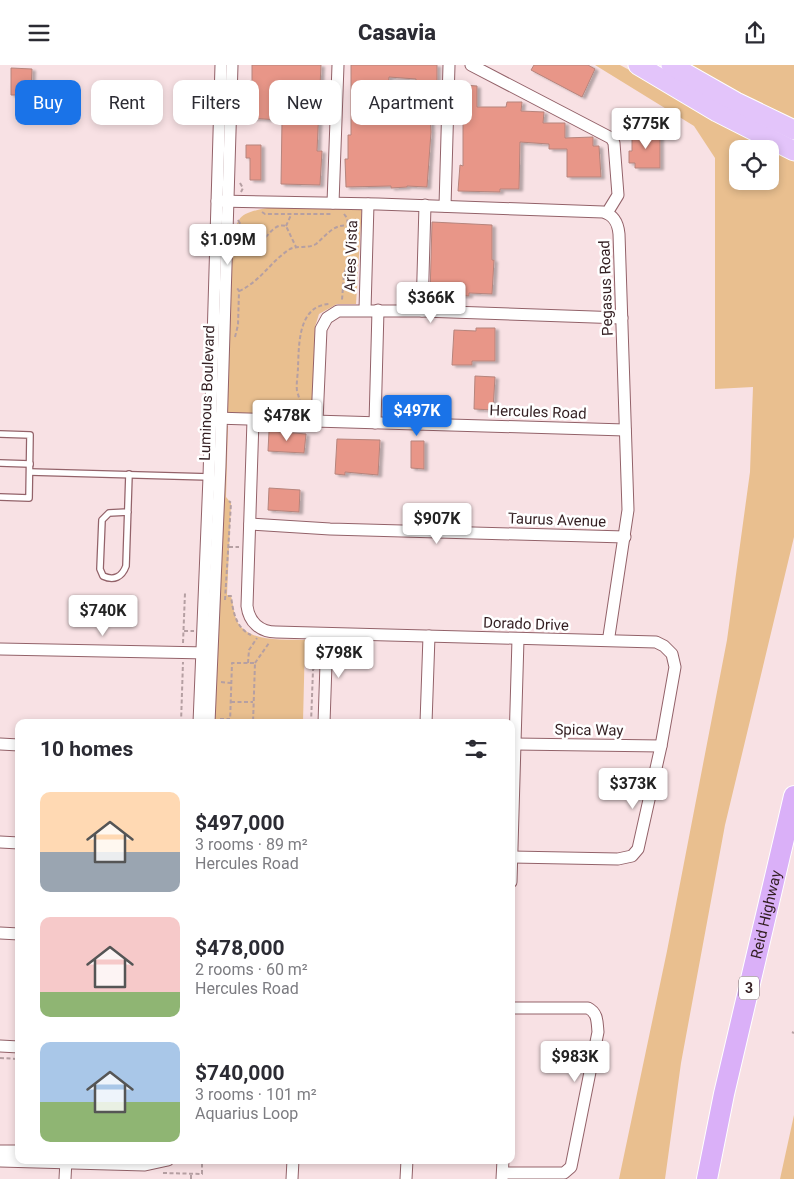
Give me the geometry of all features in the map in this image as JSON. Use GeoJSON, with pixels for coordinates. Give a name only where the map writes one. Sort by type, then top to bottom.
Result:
{"type":"FeatureCollection","features":[{"type":"Feature","properties":{"kind":"highway","name":"Reid Highway"},"geometry":{"type":"LineString","coordinates":[[708,1179],[724,1094],[794,796]]}},
{"type":"Feature","properties":{"kind":"highway","name":"Reid Highway"},"geometry":{"type":"LineString","coordinates":[[720,1179],[736,1096],[794,852]]}},
{"type":"Feature","properties":{"kind":"main road"},"geometry":{"type":"LineString","coordinates":[[638,65],[718,113],[794,151]]}},
{"type":"Feature","properties":{"kind":"main road"},"geometry":{"type":"LineString","coordinates":[[671,65],[736,102],[794,131]]}},
{"type":"Feature","properties":{"kind":"street","name":"Luminous Boulevard"},"geometry":{"type":"LineString","coordinates":[[199,719],[207,653],[214,477],[222,201],[222,65]]}},
{"type":"Feature","properties":{"kind":"street","name":"Luminous Boulevard"},"geometry":{"type":"LineString","coordinates":[[222,201],[232,65]]}},
{"type":"Feature","properties":{"kind":"street"},"geometry":{"type":"LineString","coordinates":[[333,203],[338,65]]}},
{"type":"Feature","properties":{"kind":"street"},"geometry":{"type":"LineString","coordinates":[[445,206],[449,65]]}},
{"type":"Feature","properties":{"kind":"street"},"geometry":{"type":"LineString","coordinates":[[222,201],[368,203],[607,213],[618,195],[612,138],[471,65]]}},
{"type":"Feature","properties":{"kind":"street","name":"Aries Vista"},"geometry":{"type":"LineString","coordinates":[[364,310],[368,203]]}},
{"type":"Feature","properties":{"kind":"street"},"geometry":{"type":"LineString","coordinates":[[422,311],[425,205]]}},
{"type":"Feature","properties":{"kind":"street","name":"Pegasus Road"},"geometry":{"type":"LineString","coordinates":[[607,213],[614,219],[619,234],[628,510],[609,635]]}},
{"type":"Feature","properties":{"kind":"street"},"geometry":{"type":"LineString","coordinates":[[317,421],[321,329],[327,318],[342,308],[378,311],[622,318]]}},
{"type":"Feature","properties":{"kind":"street"},"geometry":{"type":"LineString","coordinates":[[375,423],[378,311]]}},
{"type":"Feature","properties":{"kind":"street","name":"Hercules Road"},"geometry":{"type":"LineString","coordinates":[[216,418],[626,430]]}},
{"type":"Feature","properties":{"kind":"street"},"geometry":{"type":"LineString","coordinates":[[253,419],[247,606],[251,619],[258,627],[271,632]]}},
{"type":"Feature","properties":{"kind":"street","name":"Taurus Avenue"},"geometry":{"type":"LineString","coordinates":[[250,523],[330,529],[625,537]]}},
{"type":"Feature","properties":{"kind":"street","name":"Dorado Drive"},"geometry":{"type":"LineString","coordinates":[[271,632],[656,642],[664,646],[672,654],[675,667],[661,746],[638,849],[632,856],[618,859],[515,857]]}},
{"type":"Feature","properties":{"kind":"street"},"geometry":{"type":"LineString","coordinates":[[324,719],[322,660],[327,634]]}},
{"type":"Feature","properties":{"kind":"street"},"geometry":{"type":"LineString","coordinates":[[426,719],[428,636]]}},
{"type":"Feature","properties":{"kind":"street"},"geometry":{"type":"LineString","coordinates":[[515,744],[518,639]]}},
{"type":"Feature","properties":{"kind":"street"},"geometry":{"type":"LineString","coordinates":[[0,649],[207,653]]}},
{"type":"Feature","properties":{"kind":"street","name":"Luminous Boulevard"},"geometry":{"type":"LineString","coordinates":[[207,653],[213,719]]}},
{"type":"Feature","properties":{"kind":"street"},"geometry":{"type":"LineString","coordinates":[[0,744],[15,745]]}},
{"type":"Feature","properties":{"kind":"street","name":"Spica Way"},"geometry":{"type":"LineString","coordinates":[[515,744],[661,746]]}},
{"type":"Feature","properties":{"kind":"street"},"geometry":{"type":"LineString","coordinates":[[0,842],[15,843]]}},
{"type":"Feature","properties":{"kind":"street"},"geometry":{"type":"LineString","coordinates":[[0,933],[15,933]]}},
{"type":"Feature","properties":{"kind":"street"},"geometry":{"type":"LineString","coordinates":[[502,1176],[564,1173],[571,1167],[598,1032],[597,1017],[594,1011],[588,1008],[515,1009]]}},
{"type":"Feature","properties":{"kind":"street"},"geometry":{"type":"LineString","coordinates":[[0,1046],[15,1047]]}},
{"type":"Feature","properties":{"kind":"street"},"geometry":{"type":"LineString","coordinates":[[0,1151],[15,1151]]}},
{"type":"Feature","properties":{"kind":"street"},"geometry":{"type":"LineString","coordinates":[[0,1161],[15,1161]]}},
{"type":"Feature","properties":{"kind":"street"},"geometry":{"type":"LineString","coordinates":[[65,1179],[66,1164]]}},
{"type":"Feature","properties":{"kind":"street"},"geometry":{"type":"LineString","coordinates":[[125,1164],[150,1164]]}},
{"type":"Feature","properties":{"kind":"street"},"geometry":{"type":"LineString","coordinates":[[292,1164],[292,1179]]}},
{"type":"Feature","properties":{"kind":"street"},"geometry":{"type":"LineString","coordinates":[[406,1179],[407,1164]]}},
{"type":"Feature","properties":{"kind":"lane"},"geometry":{"type":"LineString","coordinates":[[0,435],[30,435],[29,498],[0,497]]}},
{"type":"Feature","properties":{"kind":"lane"},"geometry":{"type":"LineString","coordinates":[[0,463],[30,464]]}},
{"type":"Feature","properties":{"kind":"lane"},"geometry":{"type":"LineString","coordinates":[[30,471],[214,477]]}},
{"type":"Feature","properties":{"kind":"lane"},"geometry":{"type":"LineString","coordinates":[[128,512],[109,513],[102,520],[100,569],[103,576],[114,578],[122,575],[126,566],[128,512],[129,474]]}},
{"type":"Feature","properties":{"kind":"path"},"geometry":{"type":"LineString","coordinates":[[235,214],[245,233],[254,241],[265,239],[277,226],[286,226]]}},
{"type":"Feature","properties":{"kind":"path"},"geometry":{"type":"LineString","coordinates":[[291,215],[286,226],[296,247]]}},
{"type":"Feature","properties":{"kind":"path"},"geometry":{"type":"LineString","coordinates":[[239,291],[256,281],[282,255],[296,247],[314,245],[334,229],[344,225],[348,226],[347,266],[344,274],[342,308],[323,304],[309,313],[304,322],[299,346],[297,390],[301,402],[300,421]]}},
{"type":"Feature","properties":{"kind":"path"},"geometry":{"type":"LineString","coordinates":[[231,339],[235,337],[238,331],[239,291],[236,287]]}},
{"type":"Feature","properties":{"kind":"path"},"geometry":{"type":"LineString","coordinates":[[229,547],[249,547]]}},
{"type":"Feature","properties":{"kind":"path"},"geometry":{"type":"LineString","coordinates":[[226,595],[231,596],[237,622],[242,631],[257,637],[249,649],[248,663]]}},
{"type":"Feature","properties":{"kind":"path"},"geometry":{"type":"LineString","coordinates":[[253,719],[255,663],[269,643],[271,632]]}},
{"type":"Feature","properties":{"kind":"path"},"geometry":{"type":"LineString","coordinates":[[311,719],[313,670],[322,660]]}},
{"type":"Feature","properties":{"kind":"path"},"geometry":{"type":"LineString","coordinates":[[230,719],[232,663],[255,663]]}},
{"type":"Feature","properties":{"kind":"path"},"geometry":{"type":"LineString","coordinates":[[218,682],[231,683]]}},
{"type":"Feature","properties":{"kind":"path"},"geometry":{"type":"LineString","coordinates":[[231,702],[254,702]]}},
{"type":"Feature","properties":{"kind":"path"},"geometry":{"type":"LineString","coordinates":[[0,1059],[15,1059]]}},
{"type":"Feature","properties":{"kind":"path"},"geometry":{"type":"LineString","coordinates":[[191,1174],[191,1179]]}},
{"type":"Feature","properties":{"kind":"shaded area"},"geometry":{"type":"Polygon","coordinates":[[[595,65],[620,65],[759,140],[729,140],[729,190],[779,190],[779,151],[794,159],[794,537],[725,825],[681,1063],[665,1179],[619,1179],[667,951],[727,640],[750,472],[753,387],[715,389],[715,158],[694,126],[595,65]]]}},
{"type":"Feature","properties":{"kind":"shaded area"},"geometry":{"type":"Polygon","coordinates":[[[671,65],[794,65],[794,130],[671,65]]]}},
{"type":"Feature","properties":{"kind":"shaded area"},"geometry":{"type":"Polygon","coordinates":[[[287,206],[362,207],[356,304],[337,304],[319,314],[315,327],[312,415],[227,414],[231,246],[235,229],[242,216],[247,213],[261,209],[287,206]]]}},
{"type":"Feature","properties":{"kind":"shaded area"},"geometry":{"type":"Polygon","coordinates":[[[221,426],[228,426],[226,497],[231,503],[227,595],[231,596],[238,623],[251,634],[268,639],[305,640],[303,719],[210,719],[221,426]]]}},
{"type":"Feature","properties":{"kind":"shaded area"},"geometry":{"type":"Polygon","coordinates":[[[794,1115],[794,1179],[780,1179],[794,1115]]]}},
{"type":"Feature","properties":{"kind":"building"},"geometry":{"type":"Polygon","coordinates":[[[252,65],[321,65],[320,80],[269,80],[269,119],[259,119],[259,80],[252,80],[252,65]]]}},
{"type":"Feature","properties":{"kind":"building"},"geometry":{"type":"Polygon","coordinates":[[[351,65],[437,65],[437,80],[389,77],[389,80],[351,80],[351,65]]]}},
{"type":"Feature","properties":{"kind":"building"},"geometry":{"type":"Polygon","coordinates":[[[534,65],[588,65],[595,69],[582,97],[531,70],[534,65]]]}},
{"type":"Feature","properties":{"kind":"building"},"geometry":{"type":"Polygon","coordinates":[[[11,68],[32,69],[32,80],[15,80],[15,95],[11,95],[11,68]]]}},
{"type":"Feature","properties":{"kind":"building"},"geometry":{"type":"Polygon","coordinates":[[[472,86],[477,86],[477,107],[506,107],[507,102],[522,102],[521,111],[544,112],[543,123],[565,123],[565,138],[593,137],[593,146],[599,146],[601,177],[567,177],[567,149],[549,149],[549,144],[520,142],[519,189],[500,189],[500,192],[458,191],[460,165],[463,166],[463,125],[472,125],[472,86]]]}},
{"type":"Feature","properties":{"kind":"building"},"geometry":{"type":"Polygon","coordinates":[[[282,125],[318,125],[317,151],[322,151],[320,185],[281,184],[282,125]]]}},
{"type":"Feature","properties":{"kind":"building"},"geometry":{"type":"Polygon","coordinates":[[[351,125],[431,125],[427,187],[346,187],[345,159],[348,159],[348,135],[351,135],[351,125]]]}},
{"type":"Feature","properties":{"kind":"building"},"geometry":{"type":"Polygon","coordinates":[[[632,132],[660,132],[660,168],[635,168],[635,163],[629,163],[629,151],[632,151],[632,132]]]}},
{"type":"Feature","properties":{"kind":"building"},"geometry":{"type":"Polygon","coordinates":[[[246,145],[261,145],[261,180],[250,180],[250,158],[246,158],[246,145]]]}},
{"type":"Feature","properties":{"kind":"building"},"geometry":{"type":"Polygon","coordinates":[[[432,222],[492,225],[492,260],[494,260],[492,294],[469,293],[469,296],[438,294],[438,296],[430,296],[432,222]]]}},
{"type":"Feature","properties":{"kind":"building"},"geometry":{"type":"Polygon","coordinates":[[[476,328],[495,328],[495,361],[472,361],[472,365],[452,365],[454,330],[476,331],[476,328]]]}},
{"type":"Feature","properties":{"kind":"building"},"geometry":{"type":"Polygon","coordinates":[[[475,376],[495,377],[493,410],[474,409],[475,376]]]}},
{"type":"Feature","properties":{"kind":"building"},"geometry":{"type":"Polygon","coordinates":[[[269,431],[306,434],[304,453],[268,451],[269,431]]]}},
{"type":"Feature","properties":{"kind":"building"},"geometry":{"type":"Polygon","coordinates":[[[337,439],[380,440],[378,475],[345,472],[345,475],[335,474],[337,439]]]}},
{"type":"Feature","properties":{"kind":"building"},"geometry":{"type":"Polygon","coordinates":[[[411,441],[424,441],[424,469],[411,468],[411,441]]]}},
{"type":"Feature","properties":{"kind":"building"},"geometry":{"type":"Polygon","coordinates":[[[269,488],[300,490],[299,512],[268,510],[269,488]]]}}]}
